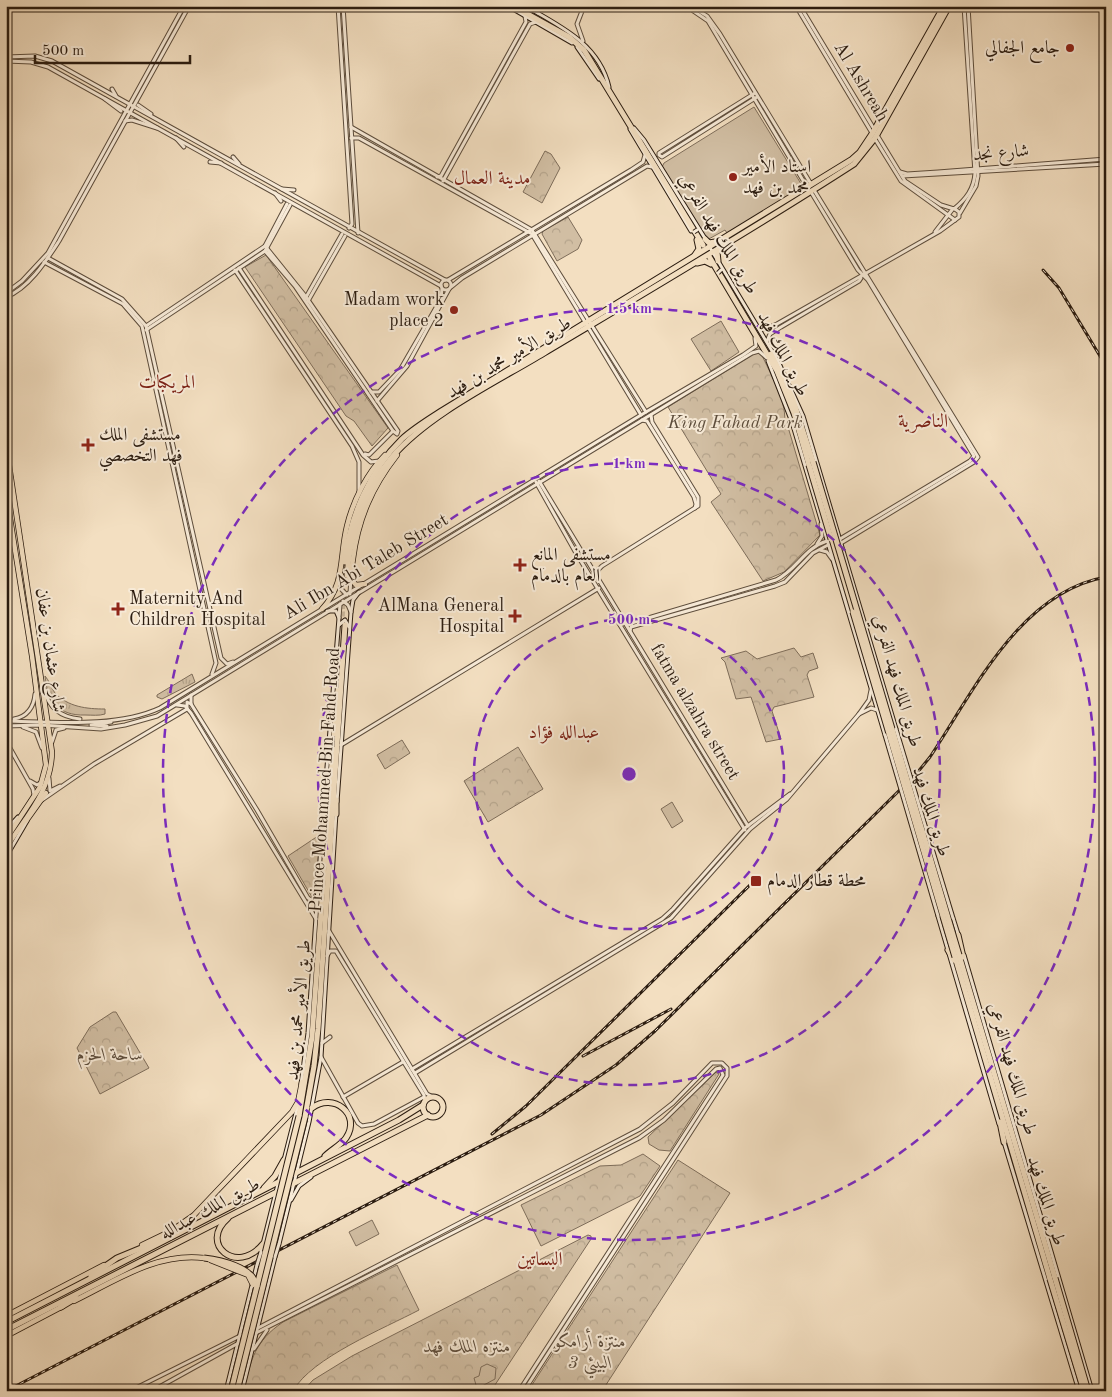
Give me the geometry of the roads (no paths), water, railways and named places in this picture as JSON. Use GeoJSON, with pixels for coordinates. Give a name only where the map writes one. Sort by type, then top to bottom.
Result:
{"type":"FeatureCollection","features":[{"type":"Feature","properties":{"kind":"highway","name":"طريق الملك فهد"},"geometry":{"type":"LineString","coordinates":[[514,6],[569,37],[580,47],[608,88],[786,381],[800,422],[811,464]]}},
{"type":"Feature","properties":{"kind":"highway","name":"طريق الملك فهد"},"geometry":{"type":"LineString","coordinates":[[518,6],[539,21]]}},
{"type":"Feature","properties":{"kind":"highway","name":"طريق الأمير محمد بن فهد"},"geometry":{"type":"LineString","coordinates":[[875,134],[944,6]]}},
{"type":"Feature","properties":{"kind":"highway","name":"طريق الأمير محمد بن فهد"},"geometry":{"type":"LineString","coordinates":[[343,574],[347,546],[359,506],[377,471],[401,440],[443,410],[724,242],[811,188],[851,160],[875,134],[949,6]]}},
{"type":"Feature","properties":{"kind":"highway"},"geometry":{"type":"LineString","coordinates":[[690,262],[698,251],[697,240]]}},
{"type":"Feature","properties":{"kind":"highway"},"geometry":{"type":"LineString","coordinates":[[690,262],[703,260],[711,243],[724,242]]}},
{"type":"Feature","properties":{"kind":"highway"},"geometry":{"type":"LineString","coordinates":[[718,261],[717,252],[724,242]]}},
{"type":"Feature","properties":{"kind":"highway","name":"طريق الملك فهد"},"geometry":{"type":"LineString","coordinates":[[708,251],[772,364],[794,412],[957,956],[960,974],[993,1087],[1088,1391]]}},
{"type":"Feature","properties":{"kind":"highway","name":"طريق الأمير محمد بن فهد"},"geometry":{"type":"LineString","coordinates":[[343,574],[364,503],[385,466],[408,442],[453,408],[588,323]]}},
{"type":"Feature","properties":{"kind":"highway"},"geometry":{"type":"LineString","coordinates":[[774,360],[787,379],[795,398],[800,422]]}},
{"type":"Feature","properties":{"kind":"highway"},"geometry":{"type":"LineString","coordinates":[[774,373],[794,412]]}},
{"type":"Feature","properties":{"kind":"highway","name":"طريق الأمير محمد بن فهد"},"geometry":{"type":"LineString","coordinates":[[237,1391],[314,1066],[318,1029],[342,626]]}},
{"type":"Feature","properties":{"kind":"highway","name":"طريق الأمير محمد بن فهد"},"geometry":{"type":"LineString","coordinates":[[231,1391],[255,1286],[302,1117],[312,1037],[333,777]]}},
{"type":"Feature","properties":{"kind":"highway"},"geometry":{"type":"LineString","coordinates":[[333,777],[336,814]]}},
{"type":"Feature","properties":{"kind":"highway"},"geometry":{"type":"LineString","coordinates":[[322,833],[333,777]]}},
{"type":"Feature","properties":{"kind":"highway"},"geometry":{"type":"LineString","coordinates":[[958,934],[963,968]]}},
{"type":"Feature","properties":{"kind":"highway"},"geometry":{"type":"LineString","coordinates":[[948,950],[960,974]]}},
{"type":"Feature","properties":{"kind":"highway","name":"طريق الملك فهد"},"geometry":{"type":"LineString","coordinates":[[957,956],[963,968],[1084,1391]]}},
{"type":"Feature","properties":{"kind":"highway"},"geometry":{"type":"LineString","coordinates":[[318,1029],[324,1011]]}},
{"type":"Feature","properties":{"kind":"highway"},"geometry":{"type":"LineString","coordinates":[[993,1087],[1004,1142]]}},
{"type":"Feature","properties":{"kind":"highway"},"geometry":{"type":"LineString","coordinates":[[433,1097],[439,1100],[442,1108],[437,1115],[428,1115],[424,1101],[433,1097]]}},
{"type":"Feature","properties":{"kind":"highway","name":"طريق الملك عبدالله"},"geometry":{"type":"LineString","coordinates":[[6,1322],[413,1113],[424,1101]]}},
{"type":"Feature","properties":{"kind":"highway"},"geometry":{"type":"LineString","coordinates":[[312,1108],[319,1103],[332,1102],[343,1107],[350,1118],[346,1137],[319,1161]]}},
{"type":"Feature","properties":{"kind":"highway","name":"طريق الملك عبدالله"},"geometry":{"type":"LineString","coordinates":[[6,1330],[327,1164],[428,1115]]}},
{"type":"Feature","properties":{"kind":"highway"},"geometry":{"type":"LineString","coordinates":[[259,1192],[275,1176],[284,1160]]}},
{"type":"Feature","properties":{"kind":"highway"},"geometry":{"type":"LineString","coordinates":[[236,1211],[218,1231],[217,1237],[220,1249],[232,1258],[239,1258],[252,1255],[264,1244]]}},
{"type":"Feature","properties":{"kind":"highway"},"geometry":{"type":"LineString","coordinates":[[75,1287],[117,1258],[194,1226]]}},
{"type":"Feature","properties":{"kind":"highway"},"geometry":{"type":"LineString","coordinates":[[204,1258],[218,1260],[247,1272],[254,1277],[255,1286]]}},
{"type":"Feature","properties":{"kind":"highway"},"geometry":{"type":"LineString","coordinates":[[61,1307],[103,1280]]}},
{"type":"Feature","properties":{"kind":"main road"},"geometry":{"type":"LineString","coordinates":[[401,440],[380,461],[357,499],[346,527],[343,580],[349,580],[357,532],[366,505],[384,473],[408,442]]}},
{"type":"Feature","properties":{"kind":"main road","name":"شارع عثمان بن عفان"},"geometry":{"type":"LineString","coordinates":[[6,445],[39,662],[46,758],[42,782],[34,799],[22,813],[8,840],[6,848]]}},
{"type":"Feature","properties":{"kind":"main road","name":"شارع عثمان بن عفان"},"geometry":{"type":"LineString","coordinates":[[6,493],[32,656],[44,723],[52,752],[50,777],[39,799],[8,840]]}},
{"type":"Feature","properties":{"kind":"main road"},"geometry":{"type":"LineString","coordinates":[[351,569],[354,583],[358,585],[365,584]]}},
{"type":"Feature","properties":{"kind":"main road"},"geometry":{"type":"LineString","coordinates":[[322,610],[333,596],[343,574]]}},
{"type":"Feature","properties":{"kind":"main road"},"geometry":{"type":"LineString","coordinates":[[8,840],[42,801],[50,777]]}},
{"type":"Feature","properties":{"kind":"main road"},"geometry":{"type":"LineString","coordinates":[[6,1316],[171,1231],[194,1215],[292,1112],[298,1102],[312,1037]]}},
{"type":"Feature","properties":{"kind":"main road"},"geometry":{"type":"LineString","coordinates":[[6,1336],[127,1274],[168,1258],[181,1256],[204,1258]]}},
{"type":"Feature","properties":{"kind":"street"},"geometry":{"type":"LineString","coordinates":[[132,105],[184,6]]}},
{"type":"Feature","properties":{"kind":"street"},"geometry":{"type":"LineString","coordinates":[[6,293],[22,281],[48,253],[189,6]]}},
{"type":"Feature","properties":{"kind":"street"},"geometry":{"type":"LineString","coordinates":[[338,6],[352,224],[349,228]]}},
{"type":"Feature","properties":{"kind":"street"},"geometry":{"type":"LineString","coordinates":[[343,6],[358,233]]}},
{"type":"Feature","properties":{"kind":"street"},"geometry":{"type":"LineString","coordinates":[[508,6],[525,16],[539,21]]}},
{"type":"Feature","properties":{"kind":"street"},"geometry":{"type":"LineString","coordinates":[[525,6],[584,42]]}},
{"type":"Feature","properties":{"kind":"street"},"geometry":{"type":"LineString","coordinates":[[530,9],[535,6]]}},
{"type":"Feature","properties":{"kind":"street"},"geometry":{"type":"LineString","coordinates":[[538,14],[539,6]]}},
{"type":"Feature","properties":{"kind":"street"},"geometry":{"type":"LineString","coordinates":[[584,6],[579,15],[578,31],[607,80],[608,88]]}},
{"type":"Feature","properties":{"kind":"street"},"geometry":{"type":"LineString","coordinates":[[686,6],[708,21],[864,276],[978,457],[974,462],[840,541],[811,548]]}},
{"type":"Feature","properties":{"kind":"street"},"geometry":{"type":"LineString","coordinates":[[691,6],[707,16],[720,34],[755,96]]}},
{"type":"Feature","properties":{"kind":"street"},"geometry":{"type":"LineString","coordinates":[[796,6],[875,134],[894,170],[905,185],[956,220]]}},
{"type":"Feature","properties":{"kind":"street","name":"Al Ashreah"},"geometry":{"type":"LineString","coordinates":[[800,6],[875,134],[902,176]]}},
{"type":"Feature","properties":{"kind":"street"},"geometry":{"type":"LineString","coordinates":[[934,234],[953,209],[962,203],[974,185],[977,171],[964,6]]}},
{"type":"Feature","properties":{"kind":"street"},"geometry":{"type":"LineString","coordinates":[[757,326],[764,329],[777,324],[830,292],[864,276],[956,220],[960,214],[976,186],[977,171],[968,6]]}},
{"type":"Feature","properties":{"kind":"street"},"geometry":{"type":"LineString","coordinates":[[443,180],[444,174],[464,134],[526,22],[525,16]]}},
{"type":"Feature","properties":{"kind":"street"},"geometry":{"type":"LineString","coordinates":[[436,179],[444,174],[462,146],[530,24],[539,21]]}},
{"type":"Feature","properties":{"kind":"street"},"geometry":{"type":"LineString","coordinates":[[6,57],[43,58],[132,105],[349,228],[446,280],[450,288]]}},
{"type":"Feature","properties":{"kind":"street"},"geometry":{"type":"LineString","coordinates":[[6,62],[44,65],[174,135],[275,192],[344,234],[441,287],[450,288]]}},
{"type":"Feature","properties":{"kind":"street"},"geometry":{"type":"LineString","coordinates":[[112,89],[117,97]]}},
{"type":"Feature","properties":{"kind":"street"},"geometry":{"type":"LineString","coordinates":[[99,94],[121,111]]}},
{"type":"Feature","properties":{"kind":"street"},"geometry":{"type":"LineString","coordinates":[[659,153],[755,96]]}},
{"type":"Feature","properties":{"kind":"street"},"geometry":{"type":"LineString","coordinates":[[659,164],[662,157],[755,96]]}},
{"type":"Feature","properties":{"kind":"street"},"geometry":{"type":"LineString","coordinates":[[138,105],[157,120]]}},
{"type":"Feature","properties":{"kind":"street"},"geometry":{"type":"LineString","coordinates":[[6,297],[18,290],[48,258],[125,121],[129,110]]}},
{"type":"Feature","properties":{"kind":"street"},"geometry":{"type":"LineString","coordinates":[[125,121],[136,120],[164,130]]}},
{"type":"Feature","properties":{"kind":"street","name":"طريق الملك فهد الفرعي"},"geometry":{"type":"LineString","coordinates":[[631,125],[659,164],[694,229],[697,240],[718,261],[726,273],[787,379],[803,416],[1092,1391]]}},
{"type":"Feature","properties":{"kind":"street","name":"طريق الملك فهد الفرعي"},"geometry":{"type":"LineString","coordinates":[[631,125],[631,133],[652,168],[708,251],[767,358],[792,422],[1079,1391]]}},
{"type":"Feature","properties":{"kind":"street"},"geometry":{"type":"LineString","coordinates":[[351,127],[358,135],[532,232]]}},
{"type":"Feature","properties":{"kind":"street"},"geometry":{"type":"LineString","coordinates":[[172,128],[182,128]]}},
{"type":"Feature","properties":{"kind":"street"},"geometry":{"type":"LineString","coordinates":[[462,146],[460,144],[464,134]]}},
{"type":"Feature","properties":{"kind":"street"},"geometry":{"type":"LineString","coordinates":[[174,135],[184,147]]}},
{"type":"Feature","properties":{"kind":"street"},"geometry":{"type":"LineString","coordinates":[[351,138],[358,135]]}},
{"type":"Feature","properties":{"kind":"street"},"geometry":{"type":"LineString","coordinates":[[651,151],[659,153],[662,157]]}},
{"type":"Feature","properties":{"kind":"street"},"geometry":{"type":"LineString","coordinates":[[377,401],[407,366],[450,288],[532,232],[640,164],[645,155]]}},
{"type":"Feature","properties":{"kind":"street"},"geometry":{"type":"LineString","coordinates":[[233,157],[241,166]]}},
{"type":"Feature","properties":{"kind":"street","name":"شارع نجد"},"geometry":{"type":"LineString","coordinates":[[977,171],[1106,160]]}},
{"type":"Feature","properties":{"kind":"street"},"geometry":{"type":"LineString","coordinates":[[210,162],[223,163]]}},
{"type":"Feature","properties":{"kind":"street"},"geometry":{"type":"LineString","coordinates":[[640,164],[643,164],[643,168]]}},
{"type":"Feature","properties":{"kind":"street","name":"شارع نجد"},"geometry":{"type":"LineString","coordinates":[[899,171],[907,174],[1106,164]]}},
{"type":"Feature","properties":{"kind":"street"},"geometry":{"type":"LineString","coordinates":[[371,392],[379,392],[400,370],[441,298],[441,287],[446,280],[643,168],[648,166],[652,168]]}},
{"type":"Feature","properties":{"kind":"street"},"geometry":{"type":"LineString","coordinates":[[894,170],[911,185],[941,205],[953,209],[960,214]]}},
{"type":"Feature","properties":{"kind":"street"},"geometry":{"type":"LineString","coordinates":[[902,176],[913,177],[977,171]]}},
{"type":"Feature","properties":{"kind":"street"},"geometry":{"type":"LineString","coordinates":[[911,185],[909,180],[913,177]]}},
{"type":"Feature","properties":{"kind":"street"},"geometry":{"type":"LineString","coordinates":[[436,179],[443,180],[532,232],[646,412],[753,351],[759,351],[767,358]]}},
{"type":"Feature","properties":{"kind":"street"},"geometry":{"type":"LineString","coordinates":[[281,189],[294,190]]}},
{"type":"Feature","properties":{"kind":"street"},"geometry":{"type":"LineString","coordinates":[[275,192],[281,201]]}},
{"type":"Feature","properties":{"kind":"street"},"geometry":{"type":"LineString","coordinates":[[145,329],[266,249],[289,204]]}},
{"type":"Feature","properties":{"kind":"street"},"geometry":{"type":"LineString","coordinates":[[942,211],[944,222]]}},
{"type":"Feature","properties":{"kind":"street"},"geometry":{"type":"LineString","coordinates":[[352,224],[358,224]]}},
{"type":"Feature","properties":{"kind":"street"},"geometry":{"type":"LineString","coordinates":[[344,234],[352,240]]}},
{"type":"Feature","properties":{"kind":"street"},"geometry":{"type":"LineString","coordinates":[[306,300],[344,234]]}},
{"type":"Feature","properties":{"kind":"street"},"geometry":{"type":"LineString","coordinates":[[145,329],[266,249]]}},
{"type":"Feature","properties":{"kind":"street"},"geometry":{"type":"LineString","coordinates":[[266,249],[306,300],[398,431],[404,434],[410,432]]}},
{"type":"Feature","properties":{"kind":"street"},"geometry":{"type":"LineString","coordinates":[[48,258],[122,299],[145,329],[222,660],[220,666],[216,663]]}},
{"type":"Feature","properties":{"kind":"street"},"geometry":{"type":"LineString","coordinates":[[44,262],[122,304],[145,329],[150,363],[216,663],[215,671],[206,680]]}},
{"type":"Feature","properties":{"kind":"street"},"geometry":{"type":"LineString","coordinates":[[239,268],[362,452],[371,462],[380,461]]}},
{"type":"Feature","properties":{"kind":"street"},"geometry":{"type":"LineString","coordinates":[[235,270],[352,446],[360,470],[357,499]]}},
{"type":"Feature","properties":{"kind":"street"},"geometry":{"type":"LineString","coordinates":[[420,274],[440,281],[428,271]]}},
{"type":"Feature","properties":{"kind":"street"},"geometry":{"type":"LineString","coordinates":[[720,273],[726,273]]}},
{"type":"Feature","properties":{"kind":"street"},"geometry":{"type":"LineString","coordinates":[[766,341],[770,334],[781,326],[859,281],[864,276]]}},
{"type":"Feature","properties":{"kind":"street"},"geometry":{"type":"LineString","coordinates":[[306,300],[396,435],[398,431]]}},
{"type":"Feature","properties":{"kind":"street"},"geometry":{"type":"LineString","coordinates":[[588,323],[641,415]]}},
{"type":"Feature","properties":{"kind":"street"},"geometry":{"type":"LineString","coordinates":[[415,1073],[664,923],[676,913],[746,833],[747,828],[598,588],[549,506],[538,481],[652,414],[753,351],[756,344],[755,338]]}},
{"type":"Feature","properties":{"kind":"street"},"geometry":{"type":"LineString","coordinates":[[150,363],[156,372]]}},
{"type":"Feature","properties":{"kind":"street","name":"Ali Ibn Abi Taleb Street"},"geometry":{"type":"LineString","coordinates":[[125,725],[157,716],[176,705],[646,412]]}},
{"type":"Feature","properties":{"kind":"street"},"geometry":{"type":"LineString","coordinates":[[597,576],[598,570],[602,566],[698,506],[698,497],[650,418],[652,414]]}},
{"type":"Feature","properties":{"kind":"street"},"geometry":{"type":"LineString","coordinates":[[594,570],[695,508],[696,504],[647,421],[642,420]]}},
{"type":"Feature","properties":{"kind":"street"},"geometry":{"type":"LineString","coordinates":[[362,452],[369,455],[393,431]]}},
{"type":"Feature","properties":{"kind":"street","name":"Ali Ibn Abi Taleb Street"},"geometry":{"type":"LineString","coordinates":[[7,721],[44,723],[117,720],[151,712],[186,694],[337,600],[538,481]]}},
{"type":"Feature","properties":{"kind":"street","name":"fatma alzahra street"},"geometry":{"type":"LineString","coordinates":[[538,481],[711,764],[747,828]]}},
{"type":"Feature","properties":{"kind":"street"},"geometry":{"type":"LineString","coordinates":[[549,506],[554,507]]}},
{"type":"Feature","properties":{"kind":"street"},"geometry":{"type":"LineString","coordinates":[[624,622],[628,624],[776,580],[792,569],[822,536],[821,519]]}},
{"type":"Feature","properties":{"kind":"street"},"geometry":{"type":"LineString","coordinates":[[630,632],[631,626],[784,582],[813,553],[828,543]]}},
{"type":"Feature","properties":{"kind":"street"},"geometry":{"type":"LineString","coordinates":[[813,553],[824,550],[834,562]]}},
{"type":"Feature","properties":{"kind":"street"},"geometry":{"type":"LineString","coordinates":[[343,601],[348,594],[351,569]]}},
{"type":"Feature","properties":{"kind":"street"},"geometry":{"type":"LineString","coordinates":[[343,574],[341,587],[353,596]]}},
{"type":"Feature","properties":{"kind":"street"},"geometry":{"type":"LineString","coordinates":[[598,588],[606,592]]}},
{"type":"Feature","properties":{"kind":"street"},"geometry":{"type":"LineString","coordinates":[[341,745],[598,588]]}},
{"type":"Feature","properties":{"kind":"street","name":"Prince Mohammed Bin Fahd Road"},"geometry":{"type":"LineString","coordinates":[[242,1391],[312,1108],[321,1058],[349,632],[353,600],[359,592]]}},
{"type":"Feature","properties":{"kind":"street"},"geometry":{"type":"LineString","coordinates":[[337,600],[343,601],[351,612]]}},
{"type":"Feature","properties":{"kind":"street","name":"Prince Mohammed Bin Fahd Road"},"geometry":{"type":"LineString","coordinates":[[300,1090],[308,1033],[322,833],[342,626],[339,618],[343,601]]}},
{"type":"Feature","properties":{"kind":"street"},"geometry":{"type":"LineString","coordinates":[[327,611],[336,611],[339,618]]}},
{"type":"Feature","properties":{"kind":"street"},"geometry":{"type":"LineString","coordinates":[[342,626],[341,622],[345,620],[348,623],[349,632]]}},
{"type":"Feature","properties":{"kind":"street"},"geometry":{"type":"LineString","coordinates":[[7,721],[24,716],[34,702],[32,656]]}},
{"type":"Feature","properties":{"kind":"street"},"geometry":{"type":"LineString","coordinates":[[222,660],[229,664],[239,660]]}},
{"type":"Feature","properties":{"kind":"street"},"geometry":{"type":"LineString","coordinates":[[39,662],[47,699],[56,712],[73,718],[93,721]]}},
{"type":"Feature","properties":{"kind":"street"},"geometry":{"type":"LineString","coordinates":[[412,1069],[662,919],[747,828],[787,799],[859,714],[869,700],[872,690]]}},
{"type":"Feature","properties":{"kind":"street"},"geometry":{"type":"LineString","coordinates":[[191,695],[191,704],[311,900]]}},
{"type":"Feature","properties":{"kind":"street"},"geometry":{"type":"LineString","coordinates":[[191,704],[186,703],[187,709],[316,921]]}},
{"type":"Feature","properties":{"kind":"street"},"geometry":{"type":"LineString","coordinates":[[176,705],[187,709]]}},
{"type":"Feature","properties":{"kind":"street"},"geometry":{"type":"LineString","coordinates":[[859,714],[871,708],[878,710]]}},
{"type":"Feature","properties":{"kind":"street"},"geometry":{"type":"LineString","coordinates":[[50,777],[50,791],[187,709]]}},
{"type":"Feature","properties":{"kind":"street"},"geometry":{"type":"LineString","coordinates":[[117,720],[91,725],[94,727],[125,725]]}},
{"type":"Feature","properties":{"kind":"street"},"geometry":{"type":"LineString","coordinates":[[6,726],[44,723],[102,729],[125,725]]}},
{"type":"Feature","properties":{"kind":"street"},"geometry":{"type":"LineString","coordinates":[[13,726],[32,729],[36,732],[46,758]]}},
{"type":"Feature","properties":{"kind":"street"},"geometry":{"type":"LineString","coordinates":[[52,752],[52,740],[56,730],[72,727]]}},
{"type":"Feature","properties":{"kind":"street"},"geometry":{"type":"LineString","coordinates":[[6,740],[33,789],[34,799]]}},
{"type":"Feature","properties":{"kind":"street"},"geometry":{"type":"LineString","coordinates":[[699,753],[708,764],[711,764]]}},
{"type":"Feature","properties":{"kind":"street"},"geometry":{"type":"LineString","coordinates":[[26,778],[34,784],[42,782]]}},
{"type":"Feature","properties":{"kind":"street"},"geometry":{"type":"LineString","coordinates":[[42,801],[71,780]]}},
{"type":"Feature","properties":{"kind":"street"},"geometry":{"type":"LineString","coordinates":[[6,830],[22,813]]}},
{"type":"Feature","properties":{"kind":"street"},"geometry":{"type":"LineString","coordinates":[[6,857],[30,816]]}},
{"type":"Feature","properties":{"kind":"street"},"geometry":{"type":"LineString","coordinates":[[308,905],[311,904],[311,900],[315,900],[318,894]]}},
{"type":"Feature","properties":{"kind":"street"},"geometry":{"type":"LineString","coordinates":[[329,930],[427,1094],[433,1097]]}},
{"type":"Feature","properties":{"kind":"street"},"geometry":{"type":"LineString","coordinates":[[321,1058],[358,1123],[368,1126],[424,1101],[403,1062],[336,951],[330,951],[327,957]]}},
{"type":"Feature","properties":{"kind":"street"},"geometry":{"type":"LineString","coordinates":[[322,1043],[330,1037]]}},
{"type":"Feature","properties":{"kind":"street"},"geometry":{"type":"LineString","coordinates":[[343,1097],[403,1062]]}},
{"type":"Feature","properties":{"kind":"street"},"geometry":{"type":"LineString","coordinates":[[712,1063],[716,1069],[722,1070],[725,1076]]}},
{"type":"Feature","properties":{"kind":"street"},"geometry":{"type":"LineString","coordinates":[[130,1391],[258,1328],[640,1129],[667,1108],[712,1063],[724,1064],[728,1070],[725,1076],[560,1332],[519,1391]]}},
{"type":"Feature","properties":{"kind":"street"},"geometry":{"type":"LineString","coordinates":[[152,1391],[256,1333],[639,1138],[664,1120],[716,1069]]}},
{"type":"Feature","properties":{"kind":"street"},"geometry":{"type":"LineString","coordinates":[[226,1391],[255,1286],[257,1266],[298,1102]]}},
{"type":"Feature","properties":{"kind":"street"},"geometry":{"type":"LineString","coordinates":[[287,1208],[299,1186],[327,1164]]}},
{"type":"Feature","properties":{"kind":"street"},"geometry":{"type":"LineString","coordinates":[[260,1316],[263,1321],[268,1322]]}},
{"type":"Feature","properties":{"kind":"street"},"geometry":{"type":"LineString","coordinates":[[250,1356],[260,1337],[272,1326]]}},
{"type":"Feature","properties":{"kind":"street"},"geometry":{"type":"LineString","coordinates":[[1062,1333],[1073,1361],[1080,1364],[1081,1360],[1076,1338]]}},
{"type":"Feature","properties":{"kind":"street"},"geometry":{"type":"LineString","coordinates":[[524,1391],[529,1379]]}},
{"type":"Feature","properties":{"kind":"tunnel"},"geometry":{"type":"LineString","coordinates":[[342,624],[344,575]]}},
{"type":"Feature","properties":{"kind":"railway"},"geometry":{"type":"LineString","coordinates":[[1043,270],[1059,288],[1106,366]]}},
{"type":"Feature","properties":{"kind":"railway"},"geometry":{"type":"LineString","coordinates":[[6,1391],[541,1115],[616,1065],[655,1031],[917,773],[930,757],[982,675],[1024,623],[1048,602],[1076,586],[1106,577]]}},
{"type":"Feature","properties":{"kind":"railway"},"geometry":{"type":"LineString","coordinates":[[492,1134],[526,1106],[753,882]]}},
{"type":"Feature","properties":{"kind":"railway"},"geometry":{"type":"LineString","coordinates":[[583,1056],[671,1009]]}},
{"type":"Feature","properties":{"kind":"place","name":"جامع الجفالي"},"geometry":{"type":"Point","coordinates":[1070,48]}},
{"type":"Feature","properties":{"kind":"place","name":"استاد الأمير محمد بن فهد"},"geometry":{"type":"Point","coordinates":[733,177]}},
{"type":"Feature","properties":{"kind":"place","name":"Madam work place 2"},"geometry":{"type":"Point","coordinates":[454,310]}},
{"type":"Feature","properties":{"kind":"place","name":"مستشفى الملك فهد التخصصي"},"geometry":{"type":"Point","coordinates":[88,445]}},
{"type":"Feature","properties":{"kind":"place","name":"مستشفى المانع العام بالدمام"},"geometry":{"type":"Point","coordinates":[520,565]}},
{"type":"Feature","properties":{"kind":"place","name":"Maternity And Children Hospital"},"geometry":{"type":"Point","coordinates":[118,609]}},
{"type":"Feature","properties":{"kind":"place","name":"AlMana General Hospital"},"geometry":{"type":"Point","coordinates":[515,616]}},
{"type":"Feature","properties":{"kind":"place","name":"محطة قطار الدمام"},"geometry":{"type":"Point","coordinates":[756,881]}},
{"type":"Feature","properties":{"kind":"district","name":"مدينة العمال"},"geometry":{"type":"Point","coordinates":[492,179]}},
{"type":"Feature","properties":{"kind":"district","name":"المريكبات"},"geometry":{"type":"Point","coordinates":[167,383]}},
{"type":"Feature","properties":{"kind":"district","name":"الناصرية"},"geometry":{"type":"Point","coordinates":[923,422]}},
{"type":"Feature","properties":{"kind":"district","name":"عبدالله فؤاد"},"geometry":{"type":"Point","coordinates":[564,733]}},
{"type":"Feature","properties":{"kind":"district","name":"البساتين"},"geometry":{"type":"Point","coordinates":[540,1260]}},
{"type":"Feature","properties":{"kind":"park label","name":"King Fahad Park"},"geometry":{"type":"Point","coordinates":[735,423]}},
{"type":"Feature","properties":{"kind":"park label","name":"ساحة الحزم"},"geometry":{"type":"Point","coordinates":[110,1055]}},
{"type":"Feature","properties":{"kind":"park label","name":"منتزه الملك فهد"},"geometry":{"type":"Point","coordinates":[467,1347]}},
{"type":"Feature","properties":{"kind":"park label","name":"منتزة أرامكو البيئي 3"},"geometry":{"type":"Point","coordinates":[590,1352]}}]}
